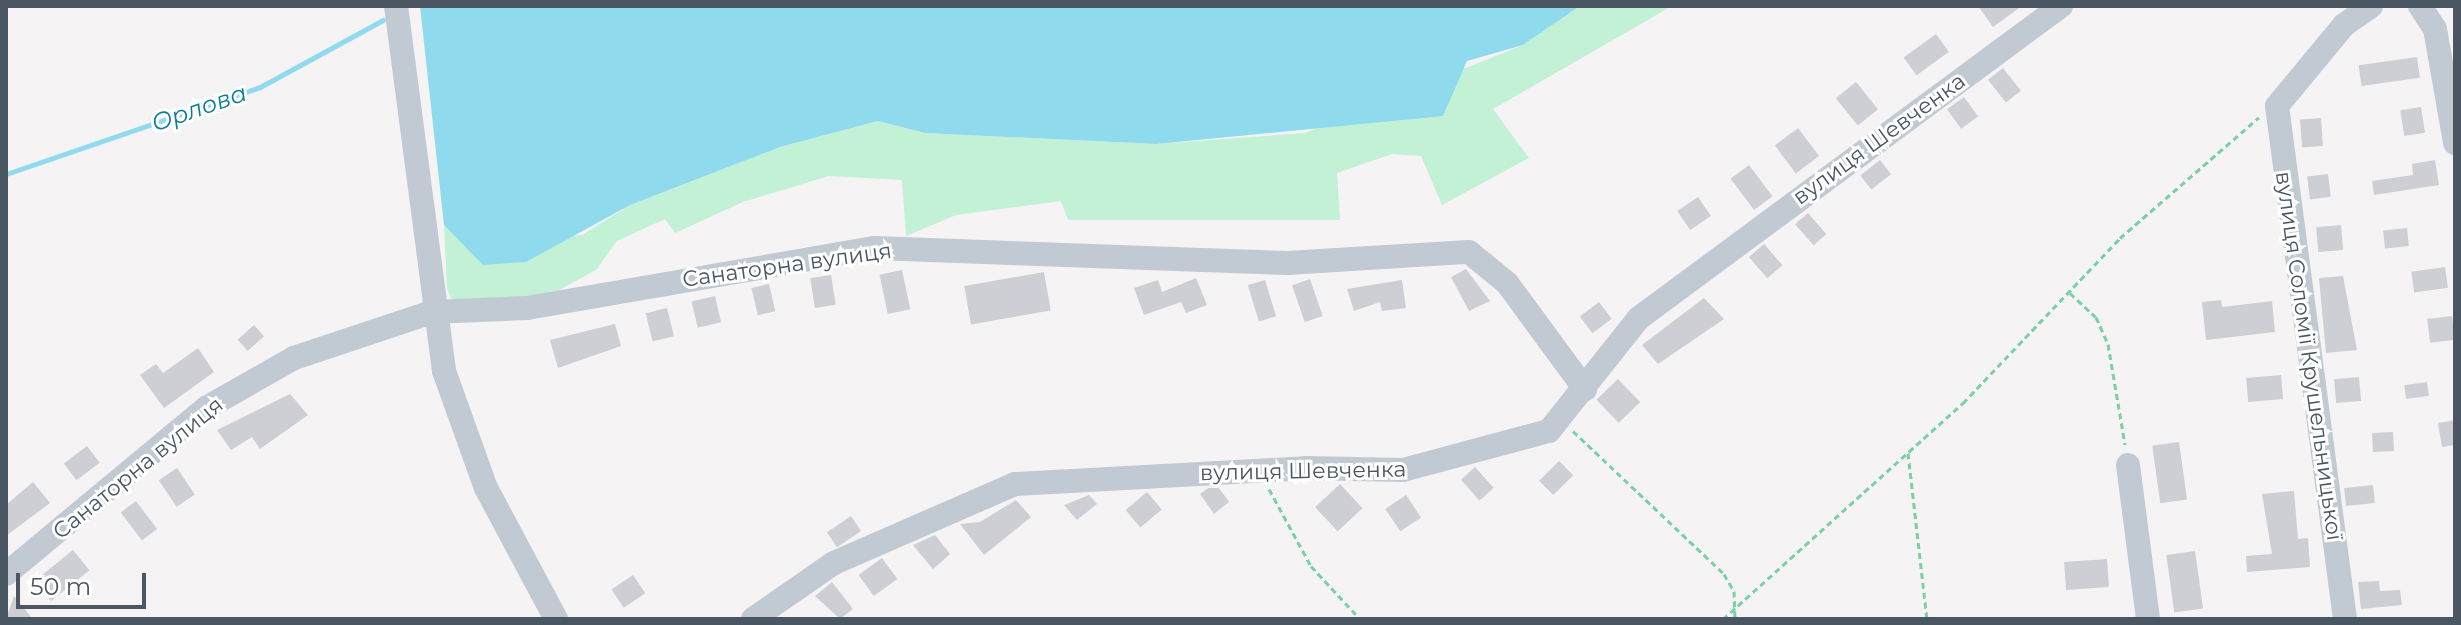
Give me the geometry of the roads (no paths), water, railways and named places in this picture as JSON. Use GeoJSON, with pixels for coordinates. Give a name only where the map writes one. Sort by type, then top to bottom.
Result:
{"type":"FeatureCollection","features":[{"type":"Feature","properties":{"kind":"street"},"geometry":{"type":"LineString","coordinates":[[396,6],[432,312],[444,371],[486,488],[556,619]]}},
{"type":"Feature","properties":{"kind":"street","name":"вулиця Шевченка"},"geometry":{"type":"LineString","coordinates":[[753,619],[834,563],[1015,484],[1254,471],[1403,470],[1526,440],[1562,419],[1639,318],[2061,6]]}},
{"type":"Feature","properties":{"kind":"street","name":"вулиця Соломії Крушельницької"},"geometry":{"type":"LineString","coordinates":[[2345,619],[2278,129],[2281,93],[2371,6]]}},
{"type":"Feature","properties":{"kind":"street"},"geometry":{"type":"LineString","coordinates":[[2420,6],[2435,29],[2455,143]]}},
{"type":"Feature","properties":{"kind":"street","name":"Санаторна вулиця"},"geometry":{"type":"LineString","coordinates":[[6,574],[206,408],[294,358],[432,312],[527,308],[875,248],[1287,263],[1469,252],[1507,283],[1585,389]]}},
{"type":"Feature","properties":{"kind":"street"},"geometry":{"type":"LineString","coordinates":[[2128,465],[2148,619]]}},
{"type":"Feature","properties":{"kind":"water"},"geometry":{"type":"Polygon","coordinates":[[[420,6],[1580,6],[1523,45],[1467,61],[1443,116],[1156,144],[925,133],[878,121],[780,147],[630,205],[526,262],[483,265],[444,225],[420,6]]]}},
{"type":"Feature","properties":{"kind":"waterway","name":"Орлова"},"geometry":{"type":"LineString","coordinates":[[6,174],[260,87],[383,20]]}}]}
